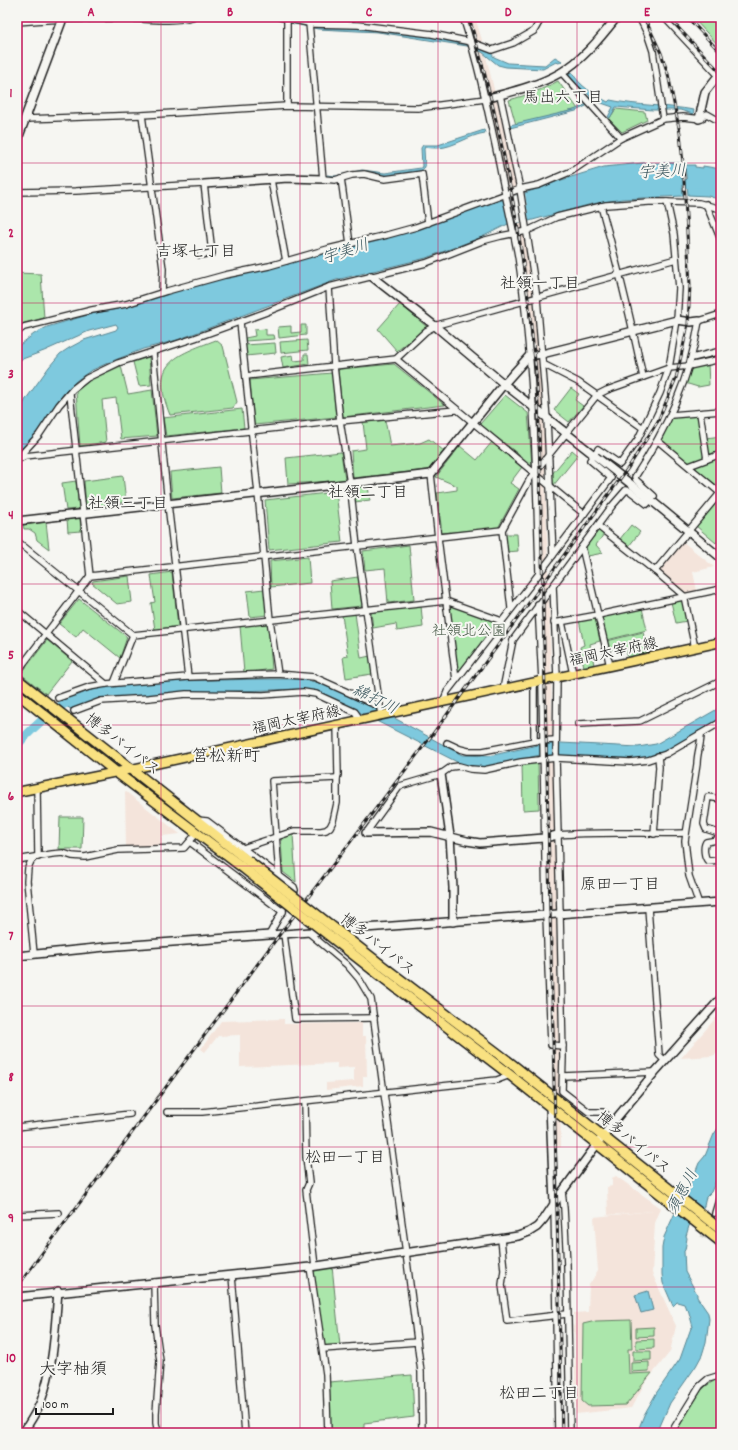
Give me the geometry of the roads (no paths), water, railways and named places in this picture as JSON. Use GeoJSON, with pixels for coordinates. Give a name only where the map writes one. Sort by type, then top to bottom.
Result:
{"type":"FeatureCollection","features":[{"type":"Feature","properties":{"kind":"highway","name":"博多バイパス"},"geometry":{"type":"LineString","coordinates":[[17,679],[380,964],[513,1065],[677,1195],[721,1242]]}},
{"type":"Feature","properties":{"kind":"highway","name":"博多バイパス"},"geometry":{"type":"LineString","coordinates":[[17,693],[116,772],[242,867],[510,1075],[674,1205],[703,1222],[721,1230]]}},
{"type":"Feature","properties":{"kind":"main road"},"geometry":{"type":"LineString","coordinates":[[17,140],[21,119],[62,18]]}},
{"type":"Feature","properties":{"kind":"main road","name":"福岡太宰府線"},"geometry":{"type":"LineString","coordinates":[[17,792],[132,769],[361,719],[383,711],[443,702],[721,642]]}},
{"type":"Feature","properties":{"kind":"street"},"geometry":{"type":"LineString","coordinates":[[17,22],[62,18],[186,19],[192,17]]}},
{"type":"Feature","properties":{"kind":"street"},"geometry":{"type":"LineString","coordinates":[[280,17],[288,18],[310,27],[358,25],[432,34],[471,42],[492,50],[513,43],[534,31],[542,17]]}},
{"type":"Feature","properties":{"kind":"street"},"geometry":{"type":"LineString","coordinates":[[463,17],[471,42],[485,99],[506,196],[524,302],[533,407],[539,574]]}},
{"type":"Feature","properties":{"kind":"street"},"geometry":{"type":"LineString","coordinates":[[21,119],[142,115],[287,106],[418,108],[485,99],[526,87],[561,72],[583,55],[617,17]]}},
{"type":"Feature","properties":{"kind":"street"},"geometry":{"type":"LineString","coordinates":[[638,17],[647,33],[653,51],[663,119]]}},
{"type":"Feature","properties":{"kind":"street"},"geometry":{"type":"LineString","coordinates":[[664,17],[720,75],[705,92],[699,119]]}},
{"type":"Feature","properties":{"kind":"street"},"geometry":{"type":"LineString","coordinates":[[287,106],[288,18]]}},
{"type":"Feature","properties":{"kind":"street"},"geometry":{"type":"LineString","coordinates":[[310,27],[323,179]]}},
{"type":"Feature","properties":{"kind":"street"},"geometry":{"type":"LineString","coordinates":[[561,72],[621,138]]}},
{"type":"Feature","properties":{"kind":"street"},"geometry":{"type":"LineString","coordinates":[[500,95],[521,191],[536,298],[547,418],[553,556]]}},
{"type":"Feature","properties":{"kind":"street"},"geometry":{"type":"LineString","coordinates":[[17,332],[24,328],[92,310],[126,304],[162,292],[387,235],[428,223],[539,185],[572,171],[621,138],[663,119],[683,117],[702,119],[703,116],[707,114],[721,122]]}},
{"type":"Feature","properties":{"kind":"street"},"geometry":{"type":"LineString","coordinates":[[142,115],[163,269],[162,292]]}},
{"type":"Feature","properties":{"kind":"street"},"geometry":{"type":"LineString","coordinates":[[17,192],[153,187],[297,178],[335,180],[364,174],[385,179],[422,174],[428,223]]}},
{"type":"Feature","properties":{"kind":"street"},"geometry":{"type":"LineString","coordinates":[[341,178],[350,244]]}},
{"type":"Feature","properties":{"kind":"street"},"geometry":{"type":"LineString","coordinates":[[271,180],[286,261]]}},
{"type":"Feature","properties":{"kind":"street"},"geometry":{"type":"LineString","coordinates":[[200,255],[212,253],[204,184]]}},
{"type":"Feature","properties":{"kind":"street"},"geometry":{"type":"LineString","coordinates":[[443,702],[447,692],[456,680],[553,556],[611,478],[590,460],[594,454],[598,449],[620,464],[638,439],[660,393],[669,368],[677,320],[679,288],[674,234],[667,202]]}},
{"type":"Feature","properties":{"kind":"street"},"geometry":{"type":"LineString","coordinates":[[17,459],[39,435],[59,405],[73,389],[87,378],[118,363],[240,322],[329,287],[426,263],[482,241],[527,229],[557,217],[601,206],[667,202],[699,203],[721,209]]}},
{"type":"Feature","properties":{"kind":"street"},"geometry":{"type":"LineString","coordinates":[[706,204],[721,240]]}},
{"type":"Feature","properties":{"kind":"street"},"geometry":{"type":"LineString","coordinates":[[601,206],[634,331],[643,377]]}},
{"type":"Feature","properties":{"kind":"street"},"geometry":{"type":"LineString","coordinates":[[246,376],[396,359],[426,332],[436,326],[620,276],[676,259]]}},
{"type":"Feature","properties":{"kind":"street"},"geometry":{"type":"LineString","coordinates":[[371,276],[436,326],[504,384],[594,454],[721,558]]}},
{"type":"Feature","properties":{"kind":"street"},"geometry":{"type":"LineString","coordinates":[[329,287],[334,366],[340,421],[350,483],[357,546],[383,711]]}},
{"type":"Feature","properties":{"kind":"street"},"geometry":{"type":"LineString","coordinates":[[17,521],[431,474],[504,384],[529,356],[677,320],[691,322],[699,321],[721,314]]}},
{"type":"Feature","properties":{"kind":"street"},"geometry":{"type":"LineString","coordinates":[[503,689],[512,640],[626,490],[630,491],[647,504],[654,496],[636,480],[635,477],[658,441],[671,415],[692,358],[699,321]]}},
{"type":"Feature","properties":{"kind":"street"},"geometry":{"type":"LineString","coordinates":[[240,322],[270,620],[278,674]]}},
{"type":"Feature","properties":{"kind":"street"},"geometry":{"type":"LineString","coordinates":[[692,358],[721,351]]}},
{"type":"Feature","properties":{"kind":"street"},"geometry":{"type":"LineString","coordinates":[[153,352],[168,504],[184,629],[188,677]]}},
{"type":"Feature","properties":{"kind":"street"},"geometry":{"type":"LineString","coordinates":[[396,359],[584,514]]}},
{"type":"Feature","properties":{"kind":"street"},"geometry":{"type":"LineString","coordinates":[[511,608],[502,530],[535,473],[598,395],[607,390],[669,368],[689,366],[721,359]]}},
{"type":"Feature","properties":{"kind":"street"},"geometry":{"type":"LineString","coordinates":[[543,364],[578,382],[643,428]]}},
{"type":"Feature","properties":{"kind":"street"},"geometry":{"type":"LineString","coordinates":[[17,672],[90,576],[70,394]]}},
{"type":"Feature","properties":{"kind":"street"},"geometry":{"type":"LineString","coordinates":[[17,459],[26,456],[340,421],[456,410]]}},
{"type":"Feature","properties":{"kind":"street"},"geometry":{"type":"LineString","coordinates":[[671,415],[721,411]]}},
{"type":"Feature","properties":{"kind":"street"},"geometry":{"type":"LineString","coordinates":[[700,413],[707,459]]}},
{"type":"Feature","properties":{"kind":"street"},"geometry":{"type":"LineString","coordinates":[[655,571],[720,492],[658,441]]}},
{"type":"Feature","properties":{"kind":"street"},"geometry":{"type":"LineString","coordinates":[[689,466],[721,454]]}},
{"type":"Feature","properties":{"kind":"street"},"geometry":{"type":"LineString","coordinates":[[431,474],[456,680]]}},
{"type":"Feature","properties":{"kind":"street"},"geometry":{"type":"LineString","coordinates":[[598,526],[684,596],[696,648]]}},
{"type":"Feature","properties":{"kind":"street"},"geometry":{"type":"LineString","coordinates":[[90,576],[502,530]]}},
{"type":"Feature","properties":{"kind":"street"},"geometry":{"type":"LineString","coordinates":[[17,542],[133,635],[446,601],[502,621]]}},
{"type":"Feature","properties":{"kind":"street"},"geometry":{"type":"LineString","coordinates":[[582,547],[610,666]]}},
{"type":"Feature","properties":{"kind":"street"},"geometry":{"type":"LineString","coordinates":[[553,586],[557,677],[556,758],[563,1046],[562,1091],[588,1112],[603,1112],[614,1121]]}},
{"type":"Feature","properties":{"kind":"street"},"geometry":{"type":"LineString","coordinates":[[554,623],[721,588]]}},
{"type":"Feature","properties":{"kind":"street"},"geometry":{"type":"LineString","coordinates":[[534,741],[538,681],[538,604]]}},
{"type":"Feature","properties":{"kind":"street"},"geometry":{"type":"LineString","coordinates":[[17,610],[106,684]]}},
{"type":"Feature","properties":{"kind":"street"},"geometry":{"type":"LineString","coordinates":[[562,622],[573,674]]}},
{"type":"Feature","properties":{"kind":"street"},"geometry":{"type":"LineString","coordinates":[[114,683],[133,635]]}},
{"type":"Feature","properties":{"kind":"street"},"geometry":{"type":"LineString","coordinates":[[58,698],[89,687],[114,683],[188,677],[278,674],[314,677],[376,705],[383,711]]}},
{"type":"Feature","properties":{"kind":"street"},"geometry":{"type":"LineString","coordinates":[[538,681],[543,740],[546,916],[551,1045],[563,1046]]}},
{"type":"Feature","properties":{"kind":"street"},"geometry":{"type":"LineString","coordinates":[[578,724],[640,720],[721,681]]}},
{"type":"Feature","properties":{"kind":"street"},"geometry":{"type":"LineString","coordinates":[[74,711],[101,701],[186,694],[263,695],[303,692],[316,694],[355,712],[361,719]]}},
{"type":"Feature","properties":{"kind":"street"},"geometry":{"type":"LineString","coordinates":[[366,833],[400,786],[441,774],[451,767],[459,766],[470,769],[484,770],[543,758],[630,762],[648,760],[666,754],[721,722]]}},
{"type":"Feature","properties":{"kind":"street"},"geometry":{"type":"LineString","coordinates":[[243,848],[294,831],[321,831],[330,827],[337,803],[337,724]]}},
{"type":"Feature","properties":{"kind":"street"},"geometry":{"type":"LineString","coordinates":[[700,904],[690,876],[685,841],[697,756],[701,745],[701,734]]}},
{"type":"Feature","properties":{"kind":"street"},"geometry":{"type":"LineString","coordinates":[[447,743],[468,751],[483,751],[534,741],[556,740]]}},
{"type":"Feature","properties":{"kind":"street"},"geometry":{"type":"LineString","coordinates":[[654,834],[659,767],[658,756]]}},
{"type":"Feature","properties":{"kind":"street"},"geometry":{"type":"LineString","coordinates":[[441,774],[450,836],[453,922]]}},
{"type":"Feature","properties":{"kind":"street"},"geometry":{"type":"LineString","coordinates":[[279,875],[272,781],[337,778]]}},
{"type":"Feature","properties":{"kind":"street"},"geometry":{"type":"LineString","coordinates":[[36,857],[37,788]]}},
{"type":"Feature","properties":{"kind":"street"},"geometry":{"type":"LineString","coordinates":[[721,800],[708,797],[704,824],[706,829],[720,832],[717,840],[706,842],[704,845],[706,858],[708,861],[721,860]]}},
{"type":"Feature","properties":{"kind":"street"},"geometry":{"type":"LineString","coordinates":[[195,819],[207,822],[279,875],[294,887],[295,890]]}},
{"type":"Feature","properties":{"kind":"street"},"geometry":{"type":"LineString","coordinates":[[366,833],[425,831],[480,843],[544,838],[581,833],[686,833]]}},
{"type":"Feature","properties":{"kind":"street"},"geometry":{"type":"LineString","coordinates":[[17,860],[52,854],[85,857],[118,850],[184,848],[197,833]]}},
{"type":"Feature","properties":{"kind":"street"},"geometry":{"type":"LineString","coordinates":[[190,842],[283,911],[269,935]]}},
{"type":"Feature","properties":{"kind":"street"},"geometry":{"type":"LineString","coordinates":[[34,954],[27,881],[28,868],[31,861],[36,857]]}},
{"type":"Feature","properties":{"kind":"street"},"geometry":{"type":"LineString","coordinates":[[17,956],[308,932],[546,916],[721,902]]}},
{"type":"Feature","properties":{"kind":"street"},"geometry":{"type":"LineString","coordinates":[[648,908],[659,1055],[665,1061]]}},
{"type":"Feature","properties":{"kind":"street"},"geometry":{"type":"LineString","coordinates":[[308,932],[347,964],[359,979],[371,999],[421,1372],[422,1433]]}},
{"type":"Feature","properties":{"kind":"street"},"geometry":{"type":"LineString","coordinates":[[284,934],[295,1019],[374,1018]]}},
{"type":"Feature","properties":{"kind":"street"},"geometry":{"type":"LineString","coordinates":[[17,1297],[58,1291],[232,1276],[313,1266],[501,1239],[518,1236],[529,1232],[537,1227],[614,1121],[655,1072],[721,998]]}},
{"type":"Feature","properties":{"kind":"street"},"geometry":{"type":"LineString","coordinates":[[563,1076],[655,1072]]}},
{"type":"Feature","properties":{"kind":"street"},"geometry":{"type":"LineString","coordinates":[[168,1112],[202,1112],[305,1101],[384,1091],[497,1080],[510,1075]]}},
{"type":"Feature","properties":{"kind":"street"},"geometry":{"type":"LineString","coordinates":[[305,1101],[306,1157],[310,1182],[306,1190],[313,1266],[326,1374],[328,1432],[319,1433]]}},
{"type":"Feature","properties":{"kind":"street"},"geometry":{"type":"LineString","coordinates":[[550,1107],[554,1204],[558,1433]]}},
{"type":"Feature","properties":{"kind":"street"},"geometry":{"type":"LineString","coordinates":[[17,1127],[130,1114]]}},
{"type":"Feature","properties":{"kind":"street"},"geometry":{"type":"LineString","coordinates":[[562,1192],[567,1265],[570,1433]]}},
{"type":"Feature","properties":{"kind":"street"},"geometry":{"type":"LineString","coordinates":[[715,1213],[721,1194]]}},
{"type":"Feature","properties":{"kind":"street"},"geometry":{"type":"LineString","coordinates":[[17,1215],[59,1213]]}},
{"type":"Feature","properties":{"kind":"street"},"geometry":{"type":"LineString","coordinates":[[501,1239],[504,1270],[502,1285],[507,1321],[567,1314]]}},
{"type":"Feature","properties":{"kind":"street"},"geometry":{"type":"LineString","coordinates":[[232,1276],[245,1433]]}},
{"type":"Feature","properties":{"kind":"street"},"geometry":{"type":"LineString","coordinates":[[154,1282],[156,1325],[160,1361],[156,1413],[158,1433]]}},
{"type":"Feature","properties":{"kind":"street"},"geometry":{"type":"LineString","coordinates":[[23,1433],[40,1403],[46,1385],[50,1367],[58,1291]]}},
{"type":"Feature","properties":{"kind":"street"},"geometry":{"type":"LineString","coordinates":[[323,1349],[417,1342]]}},
{"type":"Feature","properties":{"kind":"street"},"geometry":{"type":"LineString","coordinates":[[671,1433],[700,1386],[708,1379],[721,1375]]}},
{"type":"Feature","properties":{"kind":"water"},"geometry":{"type":"Polygon","coordinates":[[[293,20],[357,26],[466,42],[487,48],[494,57],[508,63],[545,65],[555,57],[562,61],[559,63],[556,62],[543,69],[506,67],[498,65],[482,52],[467,46],[378,32],[318,29],[290,23],[293,20]]]}},
{"type":"Feature","properties":{"kind":"water"},"geometry":{"type":"Polygon","coordinates":[[[572,72],[583,86],[608,102],[610,100],[684,108],[694,110],[693,114],[680,110],[653,110],[616,107],[610,118],[608,117],[613,107],[590,99],[590,96],[572,80],[568,74],[572,72]]]}},
{"type":"Feature","properties":{"kind":"water"},"geometry":{"type":"Polygon","coordinates":[[[587,104],[588,105],[576,111],[510,128],[510,125],[574,110],[587,104]]]}},
{"type":"Feature","properties":{"kind":"water"},"geometry":{"type":"Polygon","coordinates":[[[484,130],[485,133],[473,136],[450,146],[438,148],[425,147],[425,167],[418,171],[390,176],[374,174],[326,177],[327,175],[335,176],[362,170],[385,173],[421,168],[421,148],[423,145],[438,145],[484,130]]]}},
{"type":"Feature","properties":{"kind":"water"},"geometry":{"type":"Polygon","coordinates":[[[643,163],[680,163],[683,196],[622,199],[592,204],[529,221],[508,224],[482,237],[426,258],[336,280],[177,340],[143,349],[90,371],[76,381],[52,409],[40,431],[17,452],[17,416],[26,399],[49,367],[60,354],[69,348],[84,340],[116,330],[118,327],[116,324],[89,331],[17,361],[17,347],[34,334],[47,327],[91,314],[127,307],[203,283],[260,270],[453,215],[604,167],[643,163]]]}},
{"type":"Feature","properties":{"kind":"water"},"geometry":{"type":"Polygon","coordinates":[[[685,165],[721,169],[721,200],[708,196],[688,195],[685,165]]]}},
{"type":"Feature","properties":{"kind":"water"},"geometry":{"type":"Polygon","coordinates":[[[298,679],[321,683],[398,720],[462,755],[489,756],[538,745],[561,743],[638,747],[656,744],[721,707],[721,720],[666,753],[642,759],[540,755],[493,766],[479,767],[463,765],[341,703],[303,689],[168,693],[98,700],[73,710],[60,703],[95,688],[172,681],[298,679]]]}},
{"type":"Feature","properties":{"kind":"water"},"geometry":{"type":"Polygon","coordinates":[[[721,1122],[721,1164],[718,1176],[711,1192],[706,1197],[704,1206],[689,1226],[684,1251],[685,1272],[697,1294],[697,1297],[708,1313],[709,1319],[706,1342],[702,1355],[696,1366],[670,1403],[657,1433],[637,1433],[644,1415],[657,1392],[680,1359],[691,1328],[693,1327],[688,1309],[686,1309],[684,1304],[677,1302],[673,1306],[663,1283],[662,1248],[664,1237],[674,1215],[721,1122]]]}},
{"type":"Feature","properties":{"kind":"water"},"geometry":{"type":"Polygon","coordinates":[[[648,1291],[653,1310],[641,1313],[635,1295],[648,1291]]]}},
{"type":"Feature","properties":{"kind":"waterway","name":"宇美川"},"geometry":{"type":"LineString","coordinates":[[669,184],[702,183],[721,188]]}},
{"type":"Feature","properties":{"kind":"waterway","name":"綿打川"},"geometry":{"type":"LineString","coordinates":[[17,745],[51,713],[73,700]]}},
{"type":"Feature","properties":{"kind":"tunnel"},"geometry":{"type":"LineString","coordinates":[[703,1238],[715,1213]]}},
{"type":"Feature","properties":{"kind":"railway"},"geometry":{"type":"LineString","coordinates":[[469,17],[481,58],[501,141],[517,225],[524,267],[537,380],[562,1433]]}},
{"type":"Feature","properties":{"kind":"railway"},"geometry":{"type":"LineString","coordinates":[[17,1287],[280,934],[432,735],[628,468],[658,421],[676,378],[688,324],[690,285],[680,133],[668,74],[661,53],[644,17]]}},
{"type":"Feature","properties":{"kind":"railway"},"geometry":{"type":"LineString","coordinates":[[668,17],[721,73]]}},
{"type":"Feature","properties":{"kind":"railway"},"geometry":{"type":"LineString","coordinates":[[687,17],[721,53]]}},
{"type":"Feature","properties":{"kind":"district","name":"馬出六丁目"},"geometry":{"type":"Point","coordinates":[563,96]}},
{"type":"Feature","properties":{"kind":"district","name":"吉塚七丁目"},"geometry":{"type":"Point","coordinates":[196,250]}},
{"type":"Feature","properties":{"kind":"district","name":"社領一丁目"},"geometry":{"type":"Point","coordinates":[540,282]}},
{"type":"Feature","properties":{"kind":"district","name":"社領二丁目"},"geometry":{"type":"Point","coordinates":[368,491]}},
{"type":"Feature","properties":{"kind":"district","name":"社領三丁目"},"geometry":{"type":"Point","coordinates":[128,502]}},
{"type":"Feature","properties":{"kind":"district","name":"筥松新町"},"geometry":{"type":"Point","coordinates":[226,755]}},
{"type":"Feature","properties":{"kind":"district","name":"原田一丁目"},"geometry":{"type":"Point","coordinates":[620,883]}},
{"type":"Feature","properties":{"kind":"district","name":"松田一丁目"},"geometry":{"type":"Point","coordinates":[345,1156]}},
{"type":"Feature","properties":{"kind":"district","name":"大字柚須"},"geometry":{"type":"Point","coordinates":[73,1368]}},
{"type":"Feature","properties":{"kind":"district","name":"松田二丁目"},"geometry":{"type":"Point","coordinates":[539,1392]}},
{"type":"Feature","properties":{"kind":"park label","name":"社領北公園"},"geometry":{"type":"Point","coordinates":[469,630]}},
{"type":"Feature","properties":{"kind":"water label","name":"須恵川"},"geometry":{"type":"Point","coordinates":[681,1191]}}]}
